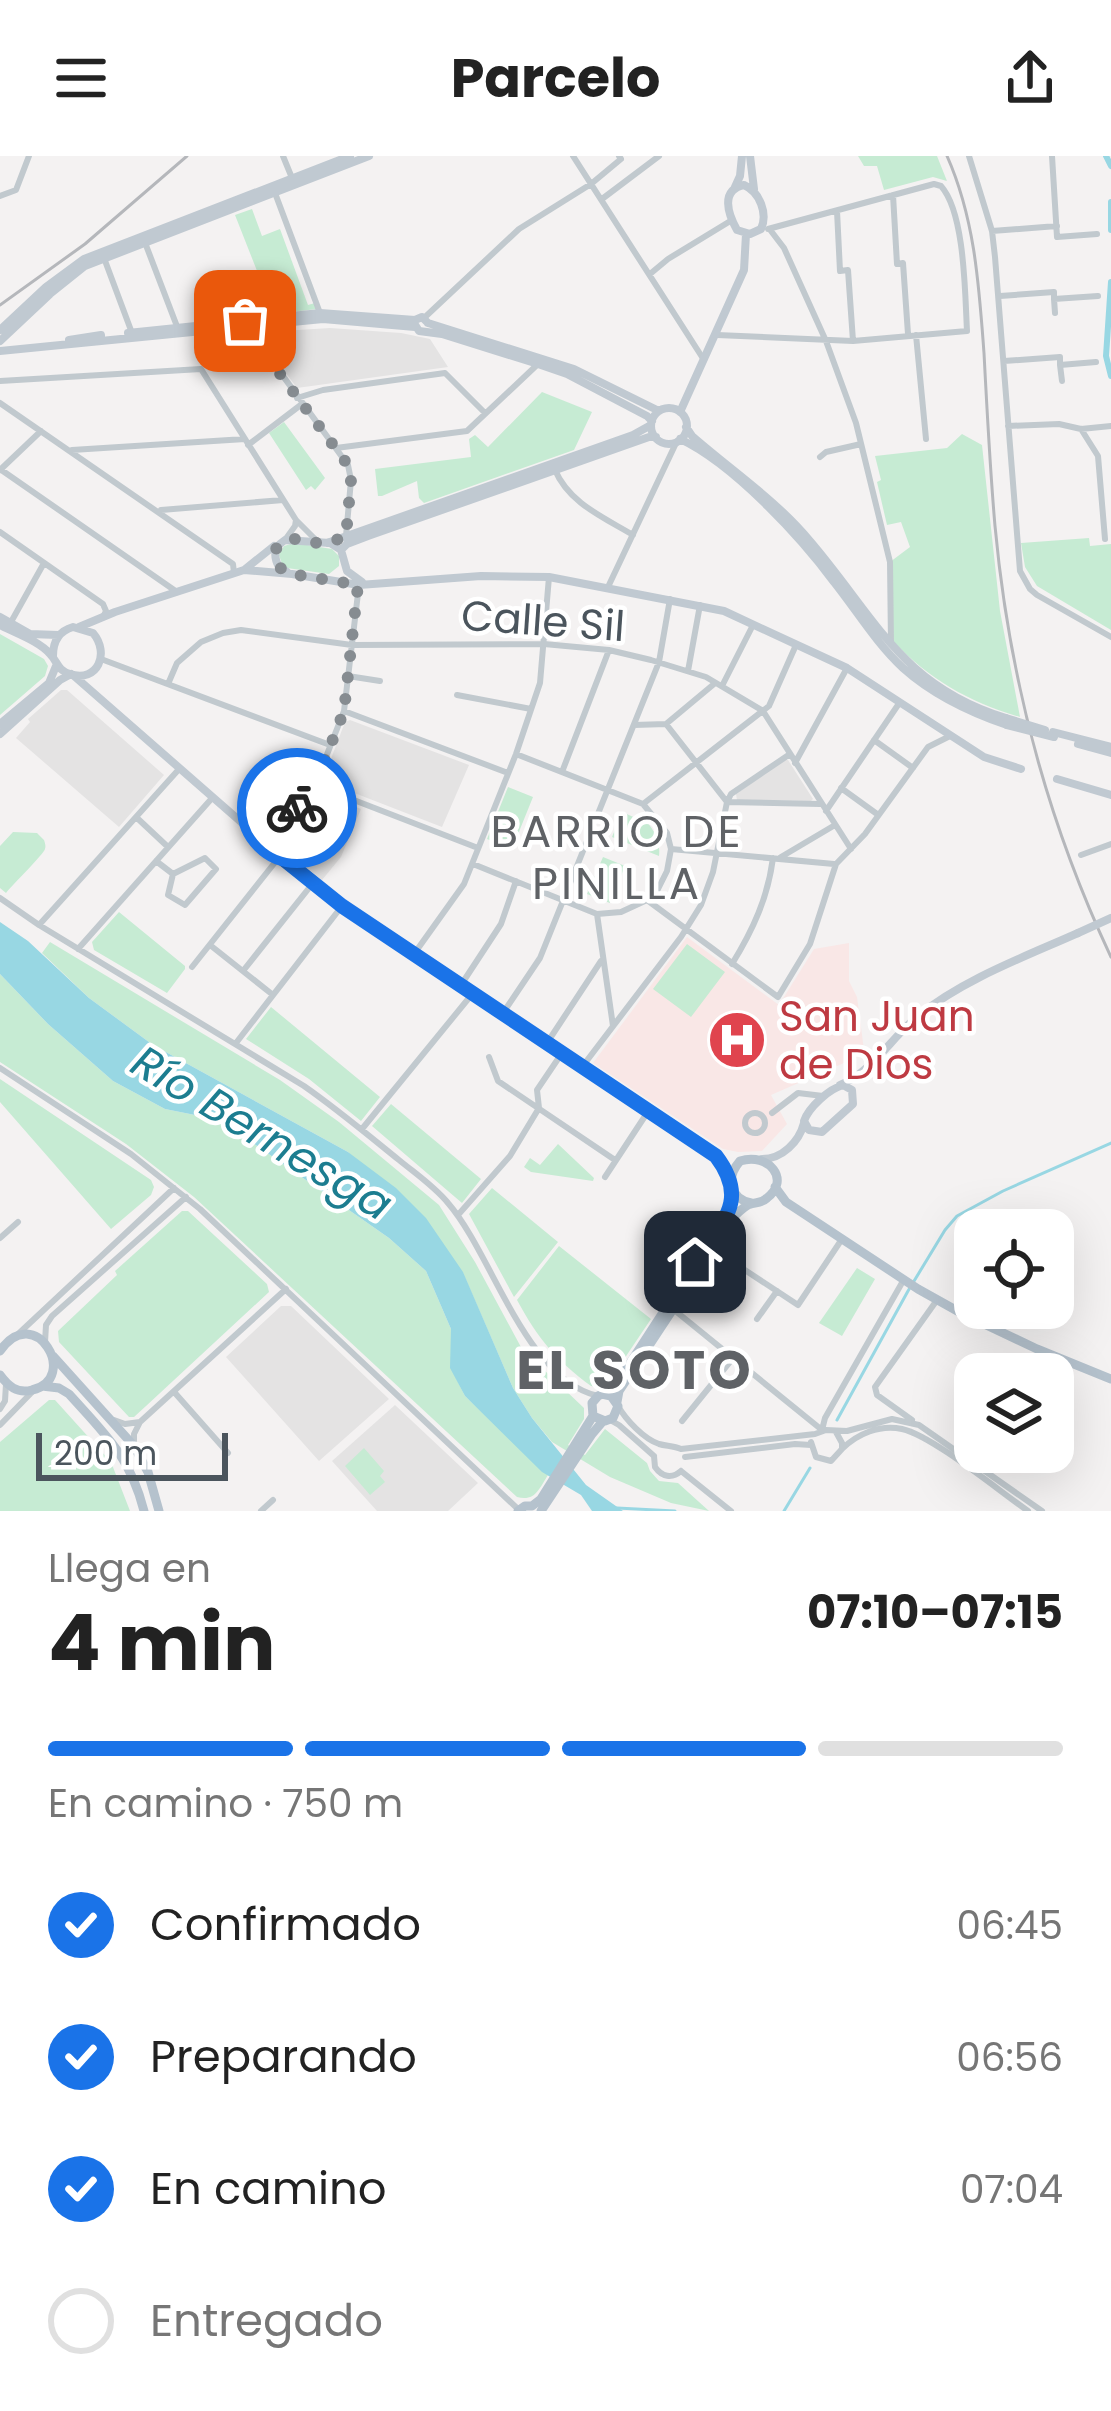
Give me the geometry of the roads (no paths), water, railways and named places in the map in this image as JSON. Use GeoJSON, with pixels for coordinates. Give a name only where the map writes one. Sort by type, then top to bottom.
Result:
{"type":"FeatureCollection","features":[{"type":"Feature","properties":{"kind":"main road"},"geometry":{"type":"LineString","coordinates":[[273,189],[350,156]]}},
{"type":"Feature","properties":{"kind":"main road"},"geometry":{"type":"LineString","coordinates":[[48,291],[73,273],[144,240],[369,156]]}},
{"type":"Feature","properties":{"kind":"main road"},"geometry":{"type":"LineString","coordinates":[[746,156],[765,227],[746,234],[737,230],[728,201],[746,156]]}},
{"type":"Feature","properties":{"kind":"main road"},"geometry":{"type":"LineString","coordinates":[[735,187],[754,190]]}},
{"type":"Feature","properties":{"kind":"main road"},"geometry":{"type":"LineString","coordinates":[[746,234],[744,270],[680,412],[686,427],[808,538],[890,646],[928,682],[1006,722]]}},
{"type":"Feature","properties":{"kind":"main road"},"geometry":{"type":"LineString","coordinates":[[2,340],[84,259],[144,240]]}},
{"type":"Feature","properties":{"kind":"main road"},"geometry":{"type":"LineString","coordinates":[[2,340],[28,347],[320,313],[421,324],[574,369],[658,411]]}},
{"type":"Feature","properties":{"kind":"main road"},"geometry":{"type":"LineString","coordinates":[[245,324],[322,319],[421,324],[566,374],[646,416],[656,437]]}},
{"type":"Feature","properties":{"kind":"main road"},"geometry":{"type":"LineString","coordinates":[[2,340],[28,347]]}},
{"type":"Feature","properties":{"kind":"main road"},"geometry":{"type":"LineString","coordinates":[[323,543],[633,435],[651,423],[658,411],[680,412]]}},
{"type":"Feature","properties":{"kind":"main road"},"geometry":{"type":"LineString","coordinates":[[341,550],[359,539],[649,437],[668,443],[679,440],[686,427]]}},
{"type":"Feature","properties":{"kind":"main road"},"geometry":{"type":"LineString","coordinates":[[679,440],[713,461],[776,514],[904,670],[961,707],[1111,750]]}},
{"type":"Feature","properties":{"kind":"main road"},"geometry":{"type":"LineString","coordinates":[[0,724],[49,683],[54,645],[68,629],[239,571],[283,541],[323,543],[341,550]]}},
{"type":"Feature","properties":{"kind":"main road"},"geometry":{"type":"LineString","coordinates":[[283,541],[275,550],[277,563],[292,574]]}},
{"type":"Feature","properties":{"kind":"main road"},"geometry":{"type":"LineString","coordinates":[[341,550],[350,575],[363,584]]}},
{"type":"Feature","properties":{"kind":"main road"},"geometry":{"type":"LineString","coordinates":[[325,579],[338,575],[344,564]]}},
{"type":"Feature","properties":{"kind":"main road"},"geometry":{"type":"LineString","coordinates":[[239,571],[363,584],[481,576],[548,578],[724,611],[847,668],[984,757],[1021,770]]}},
{"type":"Feature","properties":{"kind":"main road"},"geometry":{"type":"LineString","coordinates":[[98,638],[115,613]]}},
{"type":"Feature","properties":{"kind":"main road"},"geometry":{"type":"LineString","coordinates":[[4,621],[30,634],[59,635]]}},
{"type":"Feature","properties":{"kind":"main road"},"geometry":{"type":"LineString","coordinates":[[4,621],[95,693],[342,906],[716,1156],[730,1176],[732,1198],[673,1310],[619,1391],[616,1414],[599,1416]]}},
{"type":"Feature","properties":{"kind":"main road"},"geometry":{"type":"LineString","coordinates":[[0,734],[60,680],[91,672],[101,659],[98,638],[79,627]]}},
{"type":"Feature","properties":{"kind":"main road"},"geometry":{"type":"LineString","coordinates":[[91,672],[95,693]]}},
{"type":"Feature","properties":{"kind":"main road"},"geometry":{"type":"LineString","coordinates":[[1057,779],[1111,795]]}},
{"type":"Feature","properties":{"kind":"main road"},"geometry":{"type":"LineString","coordinates":[[762,1160],[779,1156],[798,1138],[812,1108],[859,1075],[896,1035],[945,997],[1111,919]]}},
{"type":"Feature","properties":{"kind":"main road"},"geometry":{"type":"LineString","coordinates":[[798,1138],[825,1130],[850,1107],[859,1075]]}},
{"type":"Feature","properties":{"kind":"main road"},"geometry":{"type":"LineString","coordinates":[[840,1085],[854,1094]]}},
{"type":"Feature","properties":{"kind":"main road"},"geometry":{"type":"LineString","coordinates":[[804,1121],[816,1133]]}},
{"type":"Feature","properties":{"kind":"main road"},"geometry":{"type":"LineString","coordinates":[[716,1156],[740,1161],[755,1157],[768,1163],[786,1202],[910,1283],[996,1331],[1111,1378]]}},
{"type":"Feature","properties":{"kind":"main road"},"geometry":{"type":"LineString","coordinates":[[600,1395],[614,1388],[733,1218],[776,1181],[779,1156]]}},
{"type":"Feature","properties":{"kind":"main road"},"geometry":{"type":"LineString","coordinates":[[730,1176],[740,1161]]}},
{"type":"Feature","properties":{"kind":"main road"},"geometry":{"type":"LineString","coordinates":[[732,1198],[786,1202]]}},
{"type":"Feature","properties":{"kind":"main road"},"geometry":{"type":"LineString","coordinates":[[6,1342],[31,1335],[45,1342],[134,1446],[148,1472],[159,1511]]}},
{"type":"Feature","properties":{"kind":"main road"},"geometry":{"type":"LineString","coordinates":[[39,1388],[52,1374],[53,1356]]}},
{"type":"Feature","properties":{"kind":"main road"},"geometry":{"type":"LineString","coordinates":[[3,1379],[21,1391],[59,1388],[69,1394],[114,1444],[134,1478],[144,1511]]}},
{"type":"Feature","properties":{"kind":"main road"},"geometry":{"type":"LineString","coordinates":[[600,1395],[611,1396],[617,1404]]}},
{"type":"Feature","properties":{"kind":"main road"},"geometry":{"type":"LineString","coordinates":[[519,1510],[525,1506],[538,1510],[599,1416],[600,1395]]}},
{"type":"Feature","properties":{"kind":"street"},"geometry":{"type":"LineString","coordinates":[[0,196],[16,190],[29,156]]}},
{"type":"Feature","properties":{"kind":"street"},"geometry":{"type":"LineString","coordinates":[[283,156],[292,178]]}},
{"type":"Feature","properties":{"kind":"street"},"geometry":{"type":"LineString","coordinates":[[573,156],[705,361]]}},
{"type":"Feature","properties":{"kind":"street"},"geometry":{"type":"LineString","coordinates":[[421,324],[519,229],[591,184],[619,156]]}},
{"type":"Feature","properties":{"kind":"street"},"geometry":{"type":"LineString","coordinates":[[602,199],[659,156]]}},
{"type":"Feature","properties":{"kind":"street"},"geometry":{"type":"LineString","coordinates":[[969,156],[992,231],[1000,296],[1017,560],[1024,580],[1037,595],[1111,637]]}},
{"type":"Feature","properties":{"kind":"street"},"geometry":{"type":"LineString","coordinates":[[1052,156],[1058,237],[1097,234]]}},
{"type":"Feature","properties":{"kind":"street"},"geometry":{"type":"LineString","coordinates":[[717,335],[826,341],[968,331],[963,261],[947,193],[934,184],[765,227],[784,248],[826,341],[846,389],[890,562],[890,646]]}},
{"type":"Feature","properties":{"kind":"street"},"geometry":{"type":"LineString","coordinates":[[273,189],[320,313]]}},
{"type":"Feature","properties":{"kind":"street"},"geometry":{"type":"LineString","coordinates":[[892,195],[897,264],[903,263],[926,439]]}},
{"type":"Feature","properties":{"kind":"street"},"geometry":{"type":"LineString","coordinates":[[837,211],[841,271],[848,270],[853,340]]}},
{"type":"Feature","properties":{"kind":"street"},"geometry":{"type":"LineString","coordinates":[[650,274],[732,220]]}},
{"type":"Feature","properties":{"kind":"street"},"geometry":{"type":"LineString","coordinates":[[992,231],[1057,226]]}},
{"type":"Feature","properties":{"kind":"street"},"geometry":{"type":"LineString","coordinates":[[144,240],[179,331]]}},
{"type":"Feature","properties":{"kind":"street"},"geometry":{"type":"LineString","coordinates":[[104,258],[133,335]]}},
{"type":"Feature","properties":{"kind":"street"},"geometry":{"type":"LineString","coordinates":[[1000,296],[1054,292],[1055,313]]}},
{"type":"Feature","properties":{"kind":"street"},"geometry":{"type":"LineString","coordinates":[[1054,299],[1098,296]]}},
{"type":"Feature","properties":{"kind":"street"},"geometry":{"type":"LineString","coordinates":[[245,324],[350,471]]}},
{"type":"Feature","properties":{"kind":"street"},"geometry":{"type":"LineString","coordinates":[[1004,361],[1060,357],[1062,381]]}},
{"type":"Feature","properties":{"kind":"street"},"geometry":{"type":"LineString","coordinates":[[1060,364],[1096,362]]}},
{"type":"Feature","properties":{"kind":"street"},"geometry":{"type":"LineString","coordinates":[[336,448],[467,431],[538,364]]}},
{"type":"Feature","properties":{"kind":"street"},"geometry":{"type":"LineString","coordinates":[[0,381],[201,370],[296,520],[323,543]]}},
{"type":"Feature","properties":{"kind":"street"},"geometry":{"type":"LineString","coordinates":[[69,450],[246,442],[300,401],[323,390],[445,374],[485,414]]}},
{"type":"Feature","properties":{"kind":"street"},"geometry":{"type":"LineString","coordinates":[[0,403],[239,571]]}},
{"type":"Feature","properties":{"kind":"street"},"geometry":{"type":"LineString","coordinates":[[1008,426],[1111,426]]}},
{"type":"Feature","properties":{"kind":"street"},"geometry":{"type":"LineString","coordinates":[[1081,429],[1098,456],[1105,539]]}},
{"type":"Feature","properties":{"kind":"street"},"geometry":{"type":"LineString","coordinates":[[40,431],[0,469],[177,592]]}},
{"type":"Feature","properties":{"kind":"street"},"geometry":{"type":"LineString","coordinates":[[608,587],[679,440]]}},
{"type":"Feature","properties":{"kind":"street"},"geometry":{"type":"LineString","coordinates":[[820,457],[861,444]]}},
{"type":"Feature","properties":{"kind":"street"},"geometry":{"type":"LineString","coordinates":[[346,536],[356,445]]}},
{"type":"Feature","properties":{"kind":"street"},"geometry":{"type":"LineString","coordinates":[[555,470],[570,495],[632,535]]}},
{"type":"Feature","properties":{"kind":"street"},"geometry":{"type":"LineString","coordinates":[[158,510],[283,500]]}},
{"type":"Feature","properties":{"kind":"street"},"geometry":{"type":"LineString","coordinates":[[283,541],[296,520]]}},
{"type":"Feature","properties":{"kind":"street"},"geometry":{"type":"LineString","coordinates":[[0,532],[103,604],[102,618]]}},
{"type":"Feature","properties":{"kind":"street"},"geometry":{"type":"LineString","coordinates":[[4,621],[44,562]]}},
{"type":"Feature","properties":{"kind":"street"},"geometry":{"type":"LineString","coordinates":[[416,956],[464,884],[516,754],[540,683],[548,578]]}},
{"type":"Feature","properties":{"kind":"street"},"geometry":{"type":"LineString","coordinates":[[266,845],[315,785],[344,711],[363,584]]}},
{"type":"Feature","properties":{"kind":"street"},"geometry":{"type":"LineString","coordinates":[[502,1013],[540,958],[658,662],[670,599]]}},
{"type":"Feature","properties":{"kind":"street"},"geometry":{"type":"LineString","coordinates":[[688,671],[700,605]]}},
{"type":"Feature","properties":{"kind":"street"},"geometry":{"type":"LineString","coordinates":[[634,725],[666,724],[718,685],[753,625]]}},
{"type":"Feature","properties":{"kind":"street","name":"Calle Sil"},"geometry":{"type":"LineString","coordinates":[[168,684],[177,663],[201,642],[242,630],[352,645],[544,644],[609,650],[688,671],[763,711],[851,849]]}},
{"type":"Feature","properties":{"kind":"street"},"geometry":{"type":"LineString","coordinates":[[644,805],[769,706],[796,645]]}},
{"type":"Feature","properties":{"kind":"street"},"geometry":{"type":"LineString","coordinates":[[562,772],[609,650]]}},
{"type":"Feature","properties":{"kind":"street"},"geometry":{"type":"LineString","coordinates":[[101,659],[330,745]]}},
{"type":"Feature","properties":{"kind":"street"},"geometry":{"type":"LineString","coordinates":[[795,763],[847,668]]}},
{"type":"Feature","properties":{"kind":"street"},"geometry":{"type":"LineString","coordinates":[[348,676],[380,681]]}},
{"type":"Feature","properties":{"kind":"street"},"geometry":{"type":"LineString","coordinates":[[457,695],[531,709]]}},
{"type":"Feature","properties":{"kind":"street"},"geometry":{"type":"LineString","coordinates":[[666,724],[728,802],[824,807],[900,702]]}},
{"type":"Feature","properties":{"kind":"street"},"geometry":{"type":"LineString","coordinates":[[344,711],[508,773]]}},
{"type":"Feature","properties":{"kind":"street"},"geometry":{"type":"LineString","coordinates":[[647,900],[778,997],[810,944],[836,864],[928,747],[950,736]]}},
{"type":"Feature","properties":{"kind":"street"},"geometry":{"type":"LineString","coordinates":[[874,740],[913,768]]}},
{"type":"Feature","properties":{"kind":"street"},"geometry":{"type":"LineString","coordinates":[[473,864],[597,914],[621,912],[647,900],[667,871],[668,833],[644,805],[516,754]]}},
{"type":"Feature","properties":{"kind":"street"},"geometry":{"type":"LineString","coordinates":[[582,1067],[706,896],[731,794],[790,754]]}},
{"type":"Feature","properties":{"kind":"street"},"geometry":{"type":"LineString","coordinates":[[39,925],[180,768]]}},
{"type":"Feature","properties":{"kind":"street"},"geometry":{"type":"LineString","coordinates":[[315,785],[478,848]]}},
{"type":"Feature","properties":{"kind":"street"},"geometry":{"type":"LineString","coordinates":[[841,788],[878,815]]}},
{"type":"Feature","properties":{"kind":"street"},"geometry":{"type":"LineString","coordinates":[[78,949],[213,797]]}},
{"type":"Feature","properties":{"kind":"street"},"geometry":{"type":"LineString","coordinates":[[136,818],[168,847]]}},
{"type":"Feature","properties":{"kind":"street"},"geometry":{"type":"LineString","coordinates":[[732,964],[753,928],[776,858],[835,825]]}},
{"type":"Feature","properties":{"kind":"street"},"geometry":{"type":"LineString","coordinates":[[1081,855],[1111,844]]}},
{"type":"Feature","properties":{"kind":"street"},"geometry":{"type":"LineString","coordinates":[[670,849],[836,864]]}},
{"type":"Feature","properties":{"kind":"street"},"geometry":{"type":"LineString","coordinates":[[192,967],[280,856]]}},
{"type":"Feature","properties":{"kind":"street"},"geometry":{"type":"LineString","coordinates":[[205,858],[215,869],[184,905],[168,896],[172,874],[205,858]]}},
{"type":"Feature","properties":{"kind":"street"},"geometry":{"type":"LineString","coordinates":[[156,860],[172,874]]}},
{"type":"Feature","properties":{"kind":"street"},"geometry":{"type":"LineString","coordinates":[[461,985],[501,924],[517,881]]}},
{"type":"Feature","properties":{"kind":"street"},"geometry":{"type":"LineString","coordinates":[[243,971],[313,883]]}},
{"type":"Feature","properties":{"kind":"street"},"geometry":{"type":"LineString","coordinates":[[0,898],[304,1086],[440,1193],[458,1215],[530,1341],[549,1364],[580,1389],[599,1416],[619,1425],[654,1456],[662,1475],[681,1471]]}},
{"type":"Feature","properties":{"kind":"street"},"geometry":{"type":"LineString","coordinates":[[236,1042],[342,906]]}},
{"type":"Feature","properties":{"kind":"street"},"geometry":{"type":"LineString","coordinates":[[597,914],[613,1026]]}},
{"type":"Feature","properties":{"kind":"street"},"geometry":{"type":"LineString","coordinates":[[210,945],[274,992]]}},
{"type":"Feature","properties":{"kind":"street"},"geometry":{"type":"LineString","coordinates":[[547,1043],[603,958]]}},
{"type":"Feature","properties":{"kind":"street"},"geometry":{"type":"LineString","coordinates":[[362,1129],[473,994]]}},
{"type":"Feature","properties":{"kind":"street"},"geometry":{"type":"LineString","coordinates":[[458,1215],[511,1156],[539,1108],[537,1090],[562,1053]]}},
{"type":"Feature","properties":{"kind":"street"},"geometry":{"type":"LineString","coordinates":[[489,1057],[498,1081],[615,1160]]}},
{"type":"Feature","properties":{"kind":"street"},"geometry":{"type":"LineString","coordinates":[[0,1068],[97,1130],[186,1197],[519,1510]]}},
{"type":"Feature","properties":{"kind":"street"},"geometry":{"type":"LineString","coordinates":[[806,1093],[812,1108]]}},
{"type":"Feature","properties":{"kind":"street"},"geometry":{"type":"LineString","coordinates":[[767,1117],[795,1095],[826,1095]]}},
{"type":"Feature","properties":{"kind":"street"},"geometry":{"type":"LineString","coordinates":[[605,1177],[649,1110]]}},
{"type":"Feature","properties":{"kind":"street"},"geometry":{"type":"LineString","coordinates":[[6,1342],[174,1188]]}},
{"type":"Feature","properties":{"kind":"street"},"geometry":{"type":"LineString","coordinates":[[45,1342],[52,1316],[186,1197]]}},
{"type":"Feature","properties":{"kind":"street"},"geometry":{"type":"LineString","coordinates":[[0,1238],[18,1222]]}},
{"type":"Feature","properties":{"kind":"street"},"geometry":{"type":"LineString","coordinates":[[713,1249],[798,1305],[842,1239]]}},
{"type":"Feature","properties":{"kind":"street"},"geometry":{"type":"LineString","coordinates":[[811,1445],[888,1312],[910,1283]]}},
{"type":"Feature","properties":{"kind":"street"},"geometry":{"type":"LineString","coordinates":[[134,1446],[140,1422],[286,1289]]}},
{"type":"Feature","properties":{"kind":"street"},"geometry":{"type":"LineString","coordinates":[[757,1319],[777,1291]]}},
{"type":"Feature","properties":{"kind":"street"},"geometry":{"type":"LineString","coordinates":[[938,1300],[875,1387],[877,1395],[1042,1511]]}},
{"type":"Feature","properties":{"kind":"street"},"geometry":{"type":"LineString","coordinates":[[673,1310],[818,1432]]}},
{"type":"Feature","properties":{"kind":"street"},"geometry":{"type":"LineString","coordinates":[[682,1421],[733,1358]]}},
{"type":"Feature","properties":{"kind":"street"},"geometry":{"type":"LineString","coordinates":[[0,1409],[5,1401],[3,1379]]}},
{"type":"Feature","properties":{"kind":"street"},"geometry":{"type":"LineString","coordinates":[[0,1425],[39,1388]]}},
{"type":"Feature","properties":{"kind":"street"},"geometry":{"type":"LineString","coordinates":[[580,1389],[600,1395]]}},
{"type":"Feature","properties":{"kind":"street"},"geometry":{"type":"LineString","coordinates":[[174,1392],[228,1453]]}},
{"type":"Feature","properties":{"kind":"street"},"geometry":{"type":"LineString","coordinates":[[617,1404],[625,1418],[656,1443],[683,1453],[811,1445]]}},
{"type":"Feature","properties":{"kind":"street"},"geometry":{"type":"LineString","coordinates":[[892,1406],[892,1419]]}},
{"type":"Feature","properties":{"kind":"street"},"geometry":{"type":"LineString","coordinates":[[112,1419],[140,1422]]}},
{"type":"Feature","properties":{"kind":"street"},"geometry":{"type":"LineString","coordinates":[[683,1453],[836,1432],[892,1419],[920,1425]]}},
{"type":"Feature","properties":{"kind":"street"},"geometry":{"type":"LineString","coordinates":[[811,1445],[816,1457],[826,1461],[864,1433],[901,1429],[921,1437],[1028,1511]]}},
{"type":"Feature","properties":{"kind":"street"},"geometry":{"type":"LineString","coordinates":[[836,1432],[842,1449]]}},
{"type":"Feature","properties":{"kind":"street"},"geometry":{"type":"LineString","coordinates":[[654,1456],[665,1445]]}},
{"type":"Feature","properties":{"kind":"street"},"geometry":{"type":"LineString","coordinates":[[681,1471],[683,1453]]}},
{"type":"Feature","properties":{"kind":"street"},"geometry":{"type":"LineString","coordinates":[[681,1471],[731,1511]]}},
{"type":"Feature","properties":{"kind":"street"},"geometry":{"type":"LineString","coordinates":[[261,1511],[273,1500]]}},
{"type":"Feature","properties":{"kind":"water","name":"Río Bernesga"},"geometry":{"type":"Polygon","coordinates":[[[0,922],[153,1045],[348,1152],[396,1188],[426,1218],[463,1272],[513,1388],[532,1418],[586,1485],[623,1511],[592,1511],[581,1495],[542,1472],[465,1396],[450,1368],[451,1329],[426,1271],[389,1238],[220,1120],[165,1109],[113,1081],[48,1024],[0,974],[0,922]]]}},
{"type":"Feature","properties":{"kind":"waterway"},"geometry":{"type":"LineString","coordinates":[[1106,156],[1111,166]]}},
{"type":"Feature","properties":{"kind":"waterway"},"geometry":{"type":"LineString","coordinates":[[1111,202],[1111,230]]}},
{"type":"Feature","properties":{"kind":"waterway"},"geometry":{"type":"LineString","coordinates":[[1111,282],[1106,356],[1111,376]]}},
{"type":"Feature","properties":{"kind":"waterway"},"geometry":{"type":"LineString","coordinates":[[837,1420],[908,1291],[957,1216],[1111,1143]]}},
{"type":"Feature","properties":{"kind":"waterway"},"geometry":{"type":"LineString","coordinates":[[784,1511],[810,1468]]}},
{"type":"Feature","properties":{"kind":"waterway"},"geometry":{"type":"LineString","coordinates":[[617,1508],[675,1511]]}},
{"type":"Feature","properties":{"kind":"railway"},"geometry":{"type":"LineString","coordinates":[[0,305],[85,244],[187,156]]}},
{"type":"Feature","properties":{"kind":"railway"},"geometry":{"type":"LineString","coordinates":[[947,156],[974,253],[995,526],[1021,693],[1068,854],[1111,957]]}},
{"type":"Feature","properties":{"kind":"place","name":"San Juan de Dios"},"geometry":{"type":"Point","coordinates":[737,1040]}},
{"type":"Feature","properties":{"kind":"district","name":"BARRIO DE PINILLA"},"geometry":{"type":"Point","coordinates":[617,857]}},
{"type":"Feature","properties":{"kind":"district","name":"EL SOTO"},"geometry":{"type":"Point","coordinates":[635,1370]}}]}
